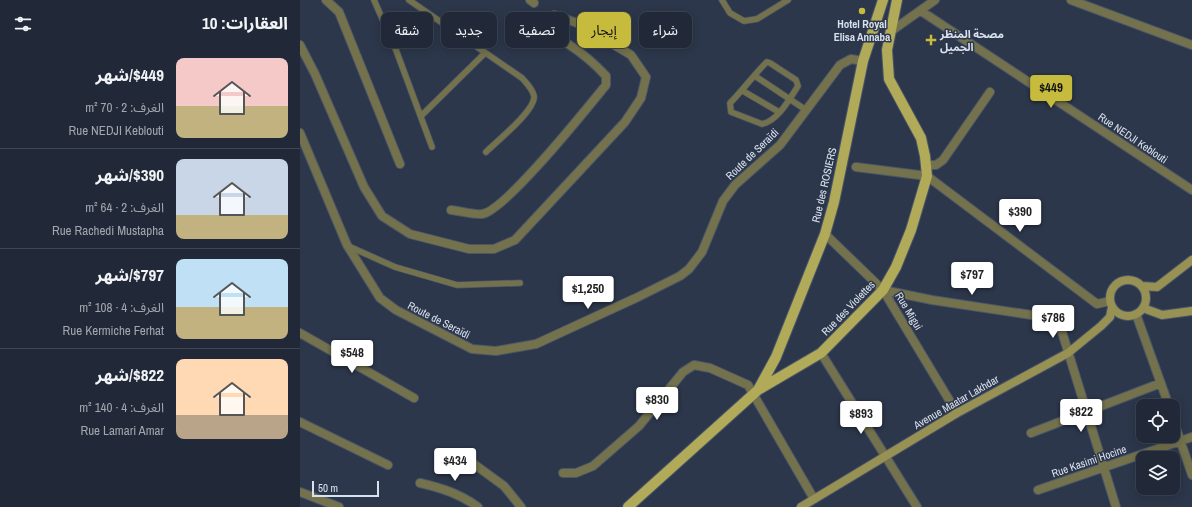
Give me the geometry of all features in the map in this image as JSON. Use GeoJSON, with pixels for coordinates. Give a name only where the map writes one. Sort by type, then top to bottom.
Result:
{"type":"FeatureCollection","features":[{"type":"Feature","properties":{"kind":"main road","name":"Rue des ROSIERS"},"geometry":{"type":"LineString","coordinates":[[756,393],[776,357],[825,234],[834,202],[863,61],[884,0]]}},
{"type":"Feature","properties":{"kind":"main road","name":"Rue des Violettes"},"geometry":{"type":"LineString","coordinates":[[628,507],[756,393],[821,353],[883,290],[896,267],[911,230],[927,176],[921,138],[889,79],[887,50],[896,0]]}},
{"type":"Feature","properties":{"kind":"main road"},"geometry":{"type":"LineString","coordinates":[[1142,286],[1146,296],[1143,308],[1136,314],[1125,316],[1115,311],[1111,304],[1112,290],[1120,282],[1132,281],[1142,286],[1157,286],[1192,260]]}},
{"type":"Feature","properties":{"kind":"main road","name":"Avenue Maatar Lakhdar"},"geometry":{"type":"LineString","coordinates":[[801,507],[957,413],[1068,352],[1110,317],[1111,304]]}},
{"type":"Feature","properties":{"kind":"main road"},"geometry":{"type":"LineString","coordinates":[[1143,308],[1162,315],[1192,311]]}},
{"type":"Feature","properties":{"kind":"street"},"geometry":{"type":"LineString","coordinates":[[326,0],[339,12],[400,164]]}},
{"type":"Feature","properties":{"kind":"street"},"geometry":{"type":"LineString","coordinates":[[890,32],[935,0]]}},
{"type":"Feature","properties":{"kind":"street"},"geometry":{"type":"LineString","coordinates":[[1071,0],[1192,45]]}},
{"type":"Feature","properties":{"kind":"street","name":"Rue NEDJI Keblouti"},"geometry":{"type":"LineString","coordinates":[[921,11],[1192,190]]}},
{"type":"Feature","properties":{"kind":"street"},"geometry":{"type":"LineString","coordinates":[[300,45],[315,74],[364,187],[382,216],[410,234],[470,249],[494,249],[515,240],[625,122],[641,98],[646,77],[631,56],[578,23],[554,15],[547,19],[546,28],[553,36],[598,66],[606,76],[606,85],[535,168],[494,208],[482,214],[451,210]]}},
{"type":"Feature","properties":{"kind":"street","name":"Route de Seraïdi"},"geometry":{"type":"LineString","coordinates":[[300,133],[347,246],[380,298],[396,310],[472,349],[496,351],[536,344],[638,297],[680,276],[689,269],[702,252],[723,201],[735,185],[780,145],[840,65],[851,59],[863,61]]}},
{"type":"Feature","properties":{"kind":"street"},"geometry":{"type":"LineString","coordinates":[[926,165],[936,165],[943,160],[990,92]]}},
{"type":"Feature","properties":{"kind":"street"},"geometry":{"type":"LineString","coordinates":[[856,167],[927,176],[1097,304],[1111,304]]}},
{"type":"Feature","properties":{"kind":"street","name":"Rue Migui"},"geometry":{"type":"LineString","coordinates":[[825,234],[883,290],[957,413]]}},
{"type":"Feature","properties":{"kind":"street"},"geometry":{"type":"LineString","coordinates":[[883,290],[932,300],[1058,319],[1102,468],[1116,507]]}},
{"type":"Feature","properties":{"kind":"street"},"geometry":{"type":"LineString","coordinates":[[1136,314],[1166,399]]}},
{"type":"Feature","properties":{"kind":"street"},"geometry":{"type":"LineString","coordinates":[[300,332],[414,398]]}},
{"type":"Feature","properties":{"kind":"street"},"geometry":{"type":"LineString","coordinates":[[821,353],[917,507]]}},
{"type":"Feature","properties":{"kind":"street"},"geometry":{"type":"LineString","coordinates":[[563,473],[576,473],[593,466],[639,426],[683,372],[694,365],[710,368],[748,386],[756,393],[814,499]]}},
{"type":"Feature","properties":{"kind":"street"},"geometry":{"type":"LineString","coordinates":[[1031,433],[1161,383]]}},
{"type":"Feature","properties":{"kind":"street"},"geometry":{"type":"LineString","coordinates":[[300,422],[388,465]]}},
{"type":"Feature","properties":{"kind":"street","name":"Rue Kasimi Hocine"},"geometry":{"type":"LineString","coordinates":[[1180,441],[1192,437]]}},
{"type":"Feature","properties":{"kind":"street"},"geometry":{"type":"LineString","coordinates":[[1180,441],[1192,474]]}},
{"type":"Feature","properties":{"kind":"street","name":"Rue Kasimi Hocine"},"geometry":{"type":"LineString","coordinates":[[1038,490],[1174,443]]}},
{"type":"Feature","properties":{"kind":"street"},"geometry":{"type":"LineString","coordinates":[[467,459],[504,486],[521,507]]}},
{"type":"Feature","properties":{"kind":"street"},"geometry":{"type":"LineString","coordinates":[[420,483],[445,489],[463,497],[478,507]]}},
{"type":"Feature","properties":{"kind":"street"},"geometry":{"type":"LineString","coordinates":[[300,492],[339,507]]}},
{"type":"Feature","properties":{"kind":"lane"},"geometry":{"type":"LineString","coordinates":[[374,0],[396,50],[432,147]]}},
{"type":"Feature","properties":{"kind":"lane"},"geometry":{"type":"LineString","coordinates":[[408,0],[522,78],[532,88],[534,98],[528,111],[486,152]]}},
{"type":"Feature","properties":{"kind":"lane"},"geometry":{"type":"LineString","coordinates":[[722,0],[730,13],[744,21],[757,19],[788,0]]}},
{"type":"Feature","properties":{"kind":"lane"},"geometry":{"type":"LineString","coordinates":[[421,116],[485,53]]}},
{"type":"Feature","properties":{"kind":"lane"},"geometry":{"type":"LineString","coordinates":[[770,63],[797,83],[798,86],[779,112],[770,121],[762,124],[731,112],[730,103],[743,91],[755,76],[763,64],[770,63]]}},
{"type":"Feature","properties":{"kind":"lane"},"geometry":{"type":"LineString","coordinates":[[755,76],[806,110]]}},
{"type":"Feature","properties":{"kind":"lane"},"geometry":{"type":"LineString","coordinates":[[743,91],[779,112]]}},
{"type":"Feature","properties":{"kind":"lane"},"geometry":{"type":"LineString","coordinates":[[347,246],[395,267],[457,285],[520,283]]}},
{"type":"Feature","properties":{"kind":"place","name":"Hotel Royal Elisa Annaba"},"geometry":{"type":"Point","coordinates":[862,11]}},
{"type":"Feature","properties":{"kind":"place","name":"مصحة المنظر الجميل"},"geometry":{"type":"Point","coordinates":[931,40]}}]}
